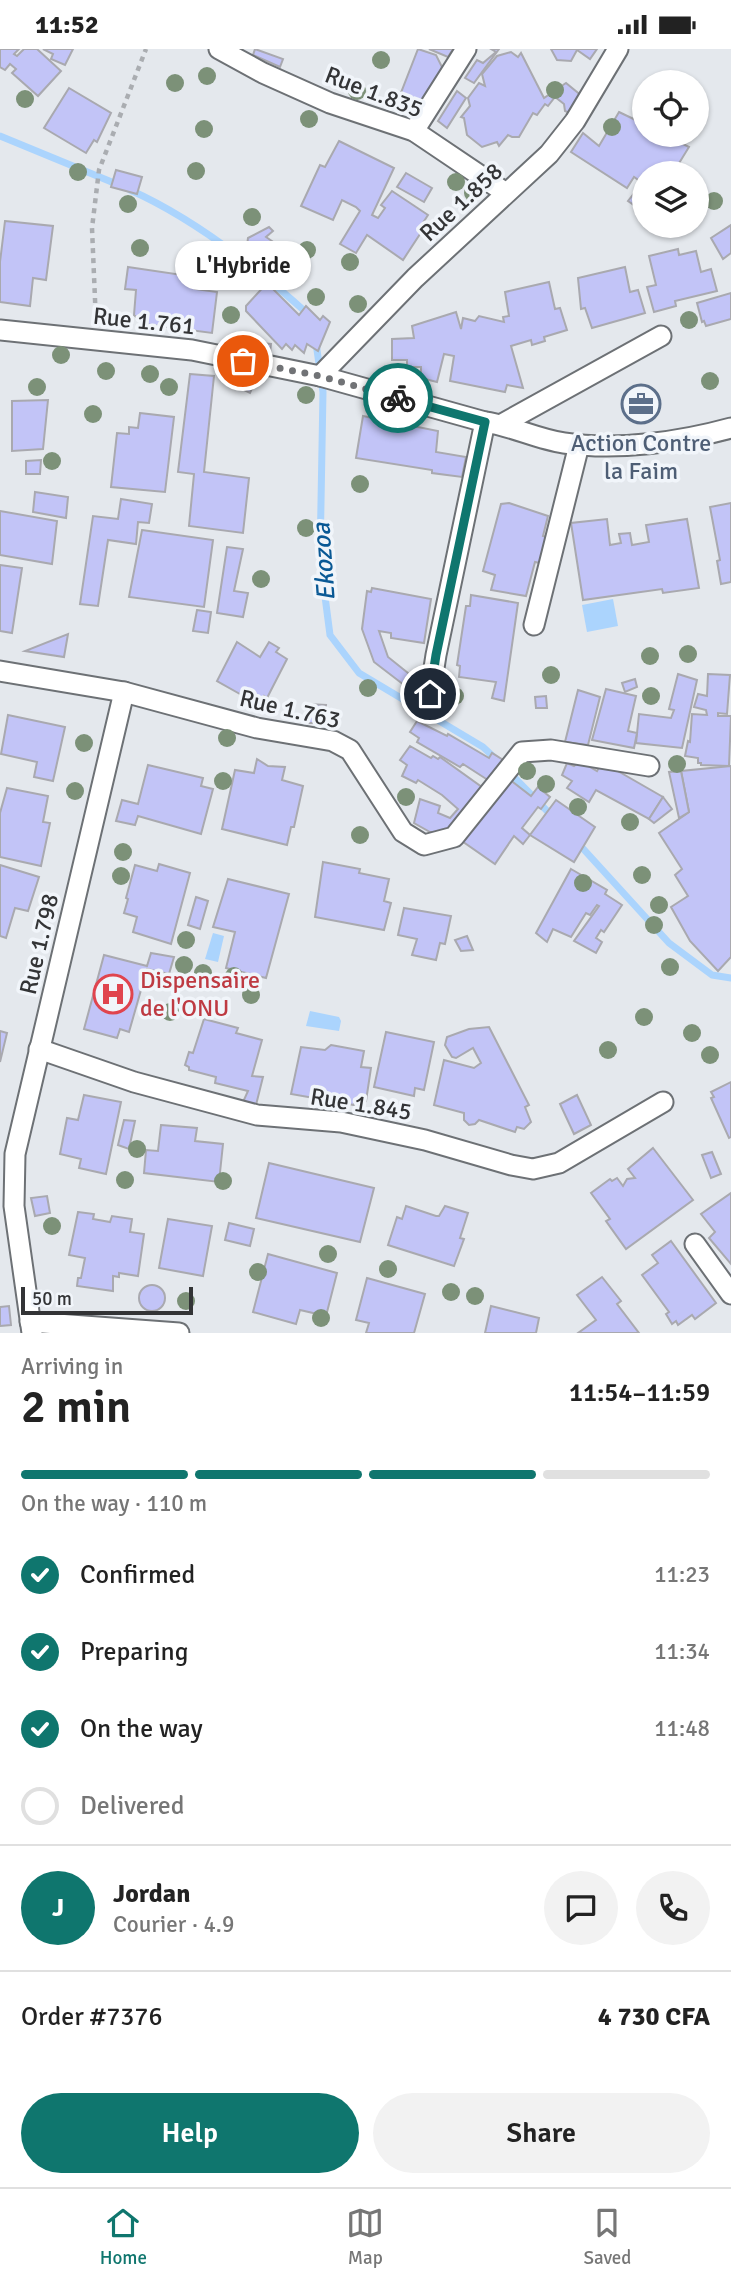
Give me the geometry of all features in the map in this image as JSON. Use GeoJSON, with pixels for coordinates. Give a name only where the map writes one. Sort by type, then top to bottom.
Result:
{"type":"FeatureCollection","features":[{"type":"Feature","properties":{"kind":"street","name":"Rue 1.835"},"geometry":{"type":"LineString","coordinates":[[219,49],[263,73],[330,103],[414,131],[506,193]]}},
{"type":"Feature","properties":{"kind":"street"},"geometry":{"type":"LineString","coordinates":[[414,131],[466,49]]}},
{"type":"Feature","properties":{"kind":"street","name":"Rue 1.858"},"geometry":{"type":"LineString","coordinates":[[320,376],[415,278],[549,154],[575,121],[618,49]]}},
{"type":"Feature","properties":{"kind":"street","name":"Rue 1.761"},"geometry":{"type":"LineString","coordinates":[[0,330],[192,350],[320,376],[562,443],[604,447],[696,438],[731,428]]}},
{"type":"Feature","properties":{"kind":"street"},"geometry":{"type":"LineString","coordinates":[[430,694],[436,655],[494,423],[661,336]]}},
{"type":"Feature","properties":{"kind":"street"},"geometry":{"type":"LineString","coordinates":[[534,625],[579,445]]}},
{"type":"Feature","properties":{"kind":"street","name":"Rue 1.763"},"geometry":{"type":"LineString","coordinates":[[0,671],[124,692],[257,727],[332,741],[350,750],[403,832],[424,845],[454,837],[522,752],[551,750],[649,765]]}},
{"type":"Feature","properties":{"kind":"street","name":"Rue 1.798"},"geometry":{"type":"LineString","coordinates":[[31,1327],[14,1206],[15,1154],[124,692]]}},
{"type":"Feature","properties":{"kind":"street","name":"Rue 1.845"},"geometry":{"type":"LineString","coordinates":[[39,1049],[134,1082],[257,1115],[341,1122],[425,1139],[533,1169],[559,1163],[663,1102]]}},
{"type":"Feature","properties":{"kind":"street"},"geometry":{"type":"LineString","coordinates":[[695,1244],[731,1294]]}},
{"type":"Feature","properties":{"kind":"street"},"geometry":{"type":"LineString","coordinates":[[31,1327],[179,1333]]}},
{"type":"Feature","properties":{"kind":"path"},"geometry":{"type":"LineString","coordinates":[[97,341],[92,228],[99,170],[146,49]]}},
{"type":"Feature","properties":{"kind":"water"},"geometry":{"type":"Polygon","coordinates":[[[613,599],[618,626],[587,632],[582,605],[613,599]]]}},
{"type":"Feature","properties":{"kind":"water"},"geometry":{"type":"Polygon","coordinates":[[[213,933],[224,936],[218,962],[205,959],[213,933]]]}},
{"type":"Feature","properties":{"kind":"water"},"geometry":{"type":"Polygon","coordinates":[[[310,1011],[339,1017],[339,1031],[306,1026],[310,1011]]]}},
{"type":"Feature","properties":{"kind":"building"},"geometry":{"type":"Polygon","coordinates":[[[0,49],[19,49],[14,54],[17,56],[24,49],[37,49],[61,71],[38,96],[12,73],[16,69],[10,64],[5,70],[0,67],[0,49]]]}},
{"type":"Feature","properties":{"kind":"building"},"geometry":{"type":"Polygon","coordinates":[[[43,49],[73,49],[65,65],[51,59],[53,54],[43,49]]]}},
{"type":"Feature","properties":{"kind":"building"},"geometry":{"type":"Polygon","coordinates":[[[255,49],[283,59],[280,67],[253,55],[255,49]]]}},
{"type":"Feature","properties":{"kind":"building"},"geometry":{"type":"Polygon","coordinates":[[[418,49],[436,55],[442,67],[431,97],[419,111],[397,103],[418,49]]]}},
{"type":"Feature","properties":{"kind":"building"},"geometry":{"type":"Polygon","coordinates":[[[429,49],[453,49],[448,57],[429,49]]]}},
{"type":"Feature","properties":{"kind":"building"},"geometry":{"type":"Polygon","coordinates":[[[491,49],[499,49],[474,83],[465,78],[477,60],[483,63],[496,52],[491,49]]]}},
{"type":"Feature","properties":{"kind":"building"},"geometry":{"type":"Polygon","coordinates":[[[551,49],[597,49],[590,59],[577,50],[571,61],[557,60],[551,49]]]}},
{"type":"Feature","properties":{"kind":"building"},"geometry":{"type":"Polygon","coordinates":[[[511,52],[518,57],[521,53],[544,98],[566,83],[583,97],[570,113],[565,111],[564,104],[555,97],[548,106],[545,104],[537,115],[533,113],[519,137],[508,135],[499,146],[497,142],[482,147],[467,135],[464,118],[461,117],[470,106],[468,98],[479,83],[485,86],[482,74],[497,56],[511,52]]]}},
{"type":"Feature","properties":{"kind":"building"},"geometry":{"type":"Polygon","coordinates":[[[69,88],[111,113],[97,142],[94,140],[86,153],[44,128],[69,88]]]}},
{"type":"Feature","properties":{"kind":"building"},"geometry":{"type":"Polygon","coordinates":[[[457,91],[466,98],[447,128],[438,121],[457,91]]]}},
{"type":"Feature","properties":{"kind":"building"},"geometry":{"type":"Polygon","coordinates":[[[619,112],[632,118],[632,147],[689,147],[680,161],[632,161],[632,180],[627,188],[571,152],[583,133],[599,146],[619,112]]]}},
{"type":"Feature","properties":{"kind":"building"},"geometry":{"type":"Polygon","coordinates":[[[339,141],[394,168],[372,215],[378,218],[385,208],[381,205],[392,191],[428,215],[419,229],[422,231],[403,260],[367,235],[356,253],[340,244],[360,211],[356,207],[342,200],[333,220],[301,206],[320,165],[325,167],[339,141]]]}},
{"type":"Feature","properties":{"kind":"building"},"geometry":{"type":"Polygon","coordinates":[[[116,170],[142,177],[137,194],[111,187],[116,170]]]}},
{"type":"Feature","properties":{"kind":"building"},"geometry":{"type":"Polygon","coordinates":[[[406,173],[432,188],[424,202],[397,187],[406,173]]]}},
{"type":"Feature","properties":{"kind":"building"},"geometry":{"type":"Polygon","coordinates":[[[5,221],[53,226],[46,280],[33,278],[30,306],[0,302],[0,262],[5,221]]]}},
{"type":"Feature","properties":{"kind":"building"},"geometry":{"type":"Polygon","coordinates":[[[731,225],[731,253],[723,259],[711,238],[731,225]]]}},
{"type":"Feature","properties":{"kind":"building"},"geometry":{"type":"Polygon","coordinates":[[[269,227],[273,231],[266,237],[285,250],[275,268],[247,246],[248,238],[269,227]]]}},
{"type":"Feature","properties":{"kind":"building"},"geometry":{"type":"Polygon","coordinates":[[[213,249],[224,258],[214,268],[203,258],[213,249]]]}},
{"type":"Feature","properties":{"kind":"building"},"geometry":{"type":"Polygon","coordinates":[[[678,249],[679,255],[696,251],[701,272],[711,269],[717,291],[675,301],[676,306],[654,312],[647,287],[656,285],[649,256],[678,249]]]}},
{"type":"Feature","properties":{"kind":"building"},"geometry":{"type":"Polygon","coordinates":[[[128,267],[196,277],[195,289],[217,292],[212,333],[144,324],[134,315],[136,290],[125,289],[128,267]]]}},
{"type":"Feature","properties":{"kind":"building"},"geometry":{"type":"Polygon","coordinates":[[[625,267],[630,292],[638,290],[645,313],[592,328],[585,308],[581,309],[578,278],[625,267]]]}},
{"type":"Feature","properties":{"kind":"building"},"geometry":{"type":"Polygon","coordinates":[[[549,282],[555,309],[560,308],[567,330],[544,337],[545,341],[532,345],[531,340],[511,346],[523,388],[507,385],[505,392],[450,381],[454,356],[444,354],[437,382],[421,378],[421,367],[407,367],[407,360],[392,360],[392,339],[414,338],[412,326],[456,312],[461,329],[463,318],[475,321],[479,316],[504,322],[503,317],[509,316],[505,292],[549,282]]]}},
{"type":"Feature","properties":{"kind":"building"},"geometry":{"type":"Polygon","coordinates":[[[267,283],[299,315],[306,306],[320,320],[323,316],[330,322],[318,351],[307,344],[304,353],[295,345],[292,350],[286,344],[282,349],[246,311],[246,306],[267,283]]]}},
{"type":"Feature","properties":{"kind":"building"},"geometry":{"type":"Polygon","coordinates":[[[731,293],[731,319],[706,326],[704,321],[702,322],[697,303],[731,293]]]}},
{"type":"Feature","properties":{"kind":"building"},"geometry":{"type":"Polygon","coordinates":[[[244,337],[261,339],[260,343],[271,344],[270,353],[243,350],[244,337]]]}},
{"type":"Feature","properties":{"kind":"building"},"geometry":{"type":"Polygon","coordinates":[[[190,374],[214,376],[204,472],[249,478],[243,533],[189,526],[194,474],[178,472],[190,374]]]}},
{"type":"Feature","properties":{"kind":"building"},"geometry":{"type":"Polygon","coordinates":[[[242,378],[254,384],[250,393],[238,387],[242,378]]]}},
{"type":"Feature","properties":{"kind":"building"},"geometry":{"type":"Polygon","coordinates":[[[48,400],[43,449],[12,451],[12,401],[48,400]]]}},
{"type":"Feature","properties":{"kind":"building"},"geometry":{"type":"Polygon","coordinates":[[[140,413],[174,417],[165,492],[111,487],[117,433],[129,434],[129,427],[138,428],[140,413]]]}},
{"type":"Feature","properties":{"kind":"building"},"geometry":{"type":"Polygon","coordinates":[[[363,416],[438,431],[436,452],[466,457],[462,477],[356,458],[363,416]]]}},
{"type":"Feature","properties":{"kind":"building"},"geometry":{"type":"Polygon","coordinates":[[[41,460],[40,474],[26,474],[26,461],[41,460]]]}},
{"type":"Feature","properties":{"kind":"building"},"geometry":{"type":"Polygon","coordinates":[[[35,492],[68,497],[66,518],[33,512],[35,492]]]}},
{"type":"Feature","properties":{"kind":"building"},"geometry":{"type":"Polygon","coordinates":[[[121,499],[152,504],[149,523],[138,522],[136,544],[108,540],[98,606],[80,604],[93,516],[118,519],[121,499]]]}},
{"type":"Feature","properties":{"kind":"building"},"geometry":{"type":"Polygon","coordinates":[[[509,503],[548,516],[543,536],[547,537],[540,563],[535,562],[526,596],[491,590],[495,575],[483,571],[501,504],[509,503]]]}},
{"type":"Feature","properties":{"kind":"building"},"geometry":{"type":"Polygon","coordinates":[[[731,503],[731,582],[721,584],[717,561],[720,560],[710,507],[731,503]]]}},
{"type":"Feature","properties":{"kind":"building"},"geometry":{"type":"Polygon","coordinates":[[[0,511],[57,521],[52,564],[0,555],[0,511]]]}},
{"type":"Feature","properties":{"kind":"building"},"geometry":{"type":"Polygon","coordinates":[[[607,519],[610,545],[621,543],[619,534],[630,533],[632,545],[649,542],[646,525],[687,519],[699,588],[663,593],[662,589],[583,600],[571,523],[607,519]]]}},
{"type":"Feature","properties":{"kind":"building"},"geometry":{"type":"Polygon","coordinates":[[[142,530],[213,540],[204,607],[129,597],[142,530]]]}},
{"type":"Feature","properties":{"kind":"building"},"geometry":{"type":"Polygon","coordinates":[[[227,547],[243,549],[234,591],[248,593],[243,617],[217,613],[227,547]]]}},
{"type":"Feature","properties":{"kind":"building"},"geometry":{"type":"Polygon","coordinates":[[[0,565],[22,568],[12,633],[0,631],[0,565]]]}},
{"type":"Feature","properties":{"kind":"building"},"geometry":{"type":"Polygon","coordinates":[[[372,588],[431,599],[424,643],[391,638],[391,633],[379,631],[388,657],[418,681],[421,668],[427,668],[421,698],[374,662],[362,629],[367,591],[371,592],[372,588]]]}},
{"type":"Feature","properties":{"kind":"building"},"geometry":{"type":"Polygon","coordinates":[[[471,595],[518,603],[504,701],[492,698],[496,682],[459,677],[460,666],[457,665],[466,606],[470,606],[471,595]]]}},
{"type":"Feature","properties":{"kind":"building"},"geometry":{"type":"Polygon","coordinates":[[[197,610],[211,612],[208,633],[193,631],[197,610]]]}},
{"type":"Feature","properties":{"kind":"building"},"geometry":{"type":"Polygon","coordinates":[[[68,634],[64,657],[25,651],[68,634]]]}},
{"type":"Feature","properties":{"kind":"building"},"geometry":{"type":"Polygon","coordinates":[[[237,642],[260,657],[269,642],[279,648],[276,652],[287,659],[267,698],[264,696],[255,710],[244,703],[247,698],[217,681],[237,642]]]}},
{"type":"Feature","properties":{"kind":"building"},"geometry":{"type":"Polygon","coordinates":[[[678,674],[697,680],[682,748],[636,743],[639,714],[671,718],[674,710],[669,709],[678,674]]]}},
{"type":"Feature","properties":{"kind":"building"},"geometry":{"type":"Polygon","coordinates":[[[708,674],[730,675],[727,714],[718,713],[718,716],[731,716],[729,766],[701,765],[698,758],[685,756],[688,741],[690,742],[692,714],[707,715],[706,710],[694,707],[698,694],[707,696],[708,674]]]}},
{"type":"Feature","properties":{"kind":"building"},"geometry":{"type":"Polygon","coordinates":[[[635,679],[637,687],[625,692],[622,683],[635,679]]]}},
{"type":"Feature","properties":{"kind":"building"},"geometry":{"type":"Polygon","coordinates":[[[606,689],[636,696],[628,731],[637,733],[634,748],[592,740],[606,689]]]}},
{"type":"Feature","properties":{"kind":"building"},"geometry":{"type":"Polygon","coordinates":[[[578,690],[600,697],[588,745],[565,742],[578,690]]]}},
{"type":"Feature","properties":{"kind":"building"},"geometry":{"type":"Polygon","coordinates":[[[546,696],[547,708],[536,708],[535,697],[546,696]]]}},
{"type":"Feature","properties":{"kind":"building"},"geometry":{"type":"Polygon","coordinates":[[[306,704],[326,705],[324,723],[306,723],[306,704]]]}},
{"type":"Feature","properties":{"kind":"building"},"geometry":{"type":"Polygon","coordinates":[[[8,715],[65,727],[53,781],[34,777],[37,762],[1,754],[8,715]]]}},
{"type":"Feature","properties":{"kind":"building"},"geometry":{"type":"Polygon","coordinates":[[[417,721],[447,736],[448,734],[489,758],[492,753],[508,763],[494,784],[463,764],[460,767],[417,742],[419,738],[410,732],[417,721]]]}},
{"type":"Feature","properties":{"kind":"building"},"geometry":{"type":"Polygon","coordinates":[[[410,746],[431,758],[440,757],[486,790],[462,821],[440,833],[430,832],[414,823],[420,799],[440,806],[438,813],[450,818],[458,809],[418,780],[416,783],[402,776],[407,765],[400,760],[410,746]]]}},
{"type":"Feature","properties":{"kind":"building"},"geometry":{"type":"Polygon","coordinates":[[[257,759],[268,766],[285,767],[282,780],[303,786],[287,845],[222,829],[235,770],[254,773],[257,759]]]}},
{"type":"Feature","properties":{"kind":"building"},"geometry":{"type":"Polygon","coordinates":[[[580,761],[597,771],[602,762],[663,797],[649,819],[596,790],[589,802],[567,788],[572,781],[562,775],[567,763],[574,766],[580,761]]]}},
{"type":"Feature","properties":{"kind":"building"},"geometry":{"type":"Polygon","coordinates":[[[148,765],[203,778],[201,786],[213,789],[201,834],[138,816],[135,825],[116,821],[122,800],[138,804],[148,765]]]}},
{"type":"Feature","properties":{"kind":"building"},"geometry":{"type":"Polygon","coordinates":[[[731,766],[731,957],[718,971],[690,941],[671,907],[688,896],[675,875],[682,869],[659,833],[689,812],[681,771],[731,766]]]}},
{"type":"Feature","properties":{"kind":"building"},"geometry":{"type":"Polygon","coordinates":[[[681,771],[689,812],[679,818],[669,772],[681,771]]]}},
{"type":"Feature","properties":{"kind":"building"},"geometry":{"type":"Polygon","coordinates":[[[505,776],[531,796],[538,787],[550,797],[541,809],[538,807],[522,828],[530,835],[523,844],[514,836],[495,864],[459,839],[505,776]]]}},
{"type":"Feature","properties":{"kind":"building"},"geometry":{"type":"Polygon","coordinates":[[[7,788],[48,796],[43,822],[50,823],[41,866],[0,857],[0,813],[7,788]]]}},
{"type":"Feature","properties":{"kind":"building"},"geometry":{"type":"Polygon","coordinates":[[[663,797],[672,809],[654,823],[649,819],[663,797]]]}},
{"type":"Feature","properties":{"kind":"building"},"geometry":{"type":"Polygon","coordinates":[[[556,800],[595,827],[574,862],[530,835],[556,800]]]}},
{"type":"Feature","properties":{"kind":"building"},"geometry":{"type":"Polygon","coordinates":[[[323,862],[360,869],[359,873],[389,879],[384,901],[391,903],[384,930],[315,917],[323,862]]]}},
{"type":"Feature","properties":{"kind":"building"},"geometry":{"type":"Polygon","coordinates":[[[159,864],[190,873],[171,944],[133,932],[137,917],[124,913],[135,865],[157,871],[159,864]]]}},
{"type":"Feature","properties":{"kind":"building"},"geometry":{"type":"Polygon","coordinates":[[[0,865],[39,877],[28,911],[15,908],[6,938],[0,936],[0,865]]]}},
{"type":"Feature","properties":{"kind":"building"},"geometry":{"type":"Polygon","coordinates":[[[571,869],[607,890],[605,894],[622,905],[604,932],[601,930],[596,938],[602,942],[596,953],[574,941],[599,906],[597,905],[590,915],[586,913],[571,937],[553,929],[547,942],[536,933],[571,869]]]}},
{"type":"Feature","properties":{"kind":"building"},"geometry":{"type":"Polygon","coordinates":[[[228,879],[289,894],[266,978],[226,968],[235,932],[213,927],[228,879]]]}},
{"type":"Feature","properties":{"kind":"building"},"geometry":{"type":"Polygon","coordinates":[[[196,897],[208,901],[200,929],[188,925],[196,897]]]}},
{"type":"Feature","properties":{"kind":"building"},"geometry":{"type":"Polygon","coordinates":[[[404,908],[451,916],[445,944],[440,943],[436,960],[412,955],[417,939],[398,935],[404,908]]]}},
{"type":"Feature","properties":{"kind":"building"},"geometry":{"type":"Polygon","coordinates":[[[467,936],[473,950],[461,951],[455,940],[467,936]]]}},
{"type":"Feature","properties":{"kind":"building"},"geometry":{"type":"Polygon","coordinates":[[[151,953],[174,957],[169,974],[147,969],[129,1032],[120,1029],[117,1038],[84,1029],[104,955],[147,966],[151,953]]]}},
{"type":"Feature","properties":{"kind":"building"},"geometry":{"type":"Polygon","coordinates":[[[204,1019],[238,1028],[236,1033],[262,1040],[252,1076],[263,1077],[256,1105],[243,1102],[248,1091],[215,1083],[216,1077],[189,1070],[185,1065],[189,1052],[193,1053],[204,1019]]]}},
{"type":"Feature","properties":{"kind":"building"},"geometry":{"type":"Polygon","coordinates":[[[489,1027],[529,1105],[525,1107],[531,1122],[524,1129],[517,1127],[515,1132],[479,1120],[469,1125],[464,1120],[464,1113],[434,1105],[444,1060],[474,1068],[481,1063],[473,1048],[456,1058],[452,1057],[445,1045],[447,1037],[469,1029],[489,1027]]]}},
{"type":"Feature","properties":{"kind":"building"},"geometry":{"type":"Polygon","coordinates":[[[0,1031],[7,1033],[0,1062],[0,1031]]]}},
{"type":"Feature","properties":{"kind":"building"},"geometry":{"type":"Polygon","coordinates":[[[386,1032],[434,1042],[424,1090],[415,1088],[414,1096],[374,1087],[386,1032]]]}},
{"type":"Feature","properties":{"kind":"building"},"geometry":{"type":"Polygon","coordinates":[[[331,1045],[364,1051],[361,1067],[371,1068],[366,1101],[355,1099],[354,1105],[291,1094],[301,1047],[325,1050],[331,1045]]]}},
{"type":"Feature","properties":{"kind":"building"},"geometry":{"type":"Polygon","coordinates":[[[731,1082],[729,1138],[711,1098],[714,1097],[711,1092],[731,1082]]]}},
{"type":"Feature","properties":{"kind":"building"},"geometry":{"type":"Polygon","coordinates":[[[84,1095],[121,1102],[106,1174],[79,1168],[81,1159],[60,1154],[67,1118],[78,1120],[84,1095]]]}},
{"type":"Feature","properties":{"kind":"building"},"geometry":{"type":"Polygon","coordinates":[[[577,1095],[591,1125],[574,1134],[560,1104],[577,1095]]]}},
{"type":"Feature","properties":{"kind":"building"},"geometry":{"type":"Polygon","coordinates":[[[124,1120],[135,1121],[129,1149],[118,1145],[124,1120]]]}},
{"type":"Feature","properties":{"kind":"building"},"geometry":{"type":"Polygon","coordinates":[[[161,1125],[197,1128],[195,1141],[223,1144],[219,1182],[144,1173],[146,1150],[158,1151],[161,1125]]]}},
{"type":"Feature","properties":{"kind":"building"},"geometry":{"type":"Polygon","coordinates":[[[653,1148],[693,1200],[626,1249],[606,1221],[610,1219],[591,1193],[610,1179],[612,1181],[617,1178],[623,1186],[627,1179],[635,1178],[628,1169],[653,1148]]]}},
{"type":"Feature","properties":{"kind":"building"},"geometry":{"type":"Polygon","coordinates":[[[712,1152],[721,1174],[711,1178],[702,1155],[712,1152]]]}},
{"type":"Feature","properties":{"kind":"building"},"geometry":{"type":"Polygon","coordinates":[[[269,1163],[374,1188],[360,1242],[256,1218],[269,1163]]]}},
{"type":"Feature","properties":{"kind":"building"},"geometry":{"type":"Polygon","coordinates":[[[731,1193],[731,1264],[709,1238],[715,1232],[701,1214],[731,1193]]]}},
{"type":"Feature","properties":{"kind":"building"},"geometry":{"type":"Polygon","coordinates":[[[47,1196],[50,1213],[35,1216],[31,1198],[47,1196]]]}},
{"type":"Feature","properties":{"kind":"building"},"geometry":{"type":"Polygon","coordinates":[[[406,1206],[436,1216],[439,1216],[445,1206],[468,1213],[460,1238],[464,1239],[454,1266],[388,1245],[397,1217],[402,1219],[406,1206]]]}},
{"type":"Feature","properties":{"kind":"building"},"geometry":{"type":"Polygon","coordinates":[[[78,1212],[94,1214],[93,1219],[110,1222],[112,1216],[132,1219],[130,1232],[144,1234],[138,1276],[119,1273],[119,1277],[113,1276],[113,1291],[77,1286],[85,1258],[69,1255],[78,1212]]]}},
{"type":"Feature","properties":{"kind":"building"},"geometry":{"type":"Polygon","coordinates":[[[168,1219],[212,1226],[203,1276],[159,1268],[168,1219]]]}},
{"type":"Feature","properties":{"kind":"building"},"geometry":{"type":"Polygon","coordinates":[[[229,1223],[254,1229],[250,1246],[225,1240],[229,1223]]]}},
{"type":"Feature","properties":{"kind":"building"},"geometry":{"type":"Polygon","coordinates":[[[671,1241],[716,1303],[695,1319],[692,1315],[678,1325],[676,1321],[672,1324],[666,1314],[669,1312],[642,1275],[658,1263],[652,1255],[671,1241]]]}},
{"type":"Feature","properties":{"kind":"building"},"geometry":{"type":"Polygon","coordinates":[[[268,1254],[337,1273],[326,1316],[300,1310],[296,1324],[253,1312],[268,1254]]]}},
{"type":"Feature","properties":{"kind":"building"},"geometry":{"type":"Polygon","coordinates":[[[602,1277],[621,1301],[617,1304],[639,1333],[578,1333],[596,1320],[577,1295],[602,1277]]]}},
{"type":"Feature","properties":{"kind":"building"},"geometry":{"type":"Polygon","coordinates":[[[367,1278],[425,1294],[414,1333],[366,1333],[369,1323],[356,1320],[367,1278]]]}},
{"type":"Feature","properties":{"kind":"building"},"geometry":{"type":"Polygon","coordinates":[[[152,1285],[161,1289],[165,1298],[161,1307],[152,1311],[143,1307],[139,1298],[143,1289],[152,1285]]]}},
{"type":"Feature","properties":{"kind":"building"},"geometry":{"type":"Polygon","coordinates":[[[9,1306],[11,1325],[0,1326],[0,1307],[9,1306]]]}},
{"type":"Feature","properties":{"kind":"building"},"geometry":{"type":"Polygon","coordinates":[[[491,1306],[539,1318],[536,1333],[485,1333],[491,1306]]]}},
{"type":"Feature","properties":{"kind":"waterway","name":"Ekozoa"},"geometry":{"type":"LineString","coordinates":[[0,136],[119,185]]}},
{"type":"Feature","properties":{"kind":"waterway","name":"Ekozoa"},"geometry":{"type":"LineString","coordinates":[[130,190],[178,215],[224,245],[309,315]]}},
{"type":"Feature","properties":{"kind":"waterway","name":"Ekozoa"},"geometry":{"type":"LineString","coordinates":[[316,343],[323,392],[320,558],[330,635],[359,673],[483,747],[498,761]]}},
{"type":"Feature","properties":{"kind":"waterway","name":"Ekozoa"},"geometry":{"type":"LineString","coordinates":[[509,772],[552,816]]}},
{"type":"Feature","properties":{"kind":"waterway","name":"Ekozoa"},"geometry":{"type":"LineString","coordinates":[[577,842],[669,943],[712,975],[731,978]]}},
{"type":"Feature","properties":{"kind":"way so far"},"geometry":{"type":"LineString","coordinates":[[243,361],[320,376],[398,398]]}},
{"type":"Feature","properties":{"kind":"place","name":"L'Hybride"},"geometry":{"type":"Point","coordinates":[243,361]}},
{"type":"Feature","properties":{"kind":"place","name":"Action Contre la Faim"},"geometry":{"type":"Point","coordinates":[641,404]}},
{"type":"Feature","properties":{"kind":"place","name":"Dispensaire de l'ONU"},"geometry":{"type":"Point","coordinates":[113,994]}},
{"type":"Feature","properties":{"kind":"route"},"geometry":{"type":"LineString","coordinates":[[398,398],[485,422],[430,694]]}}]}
